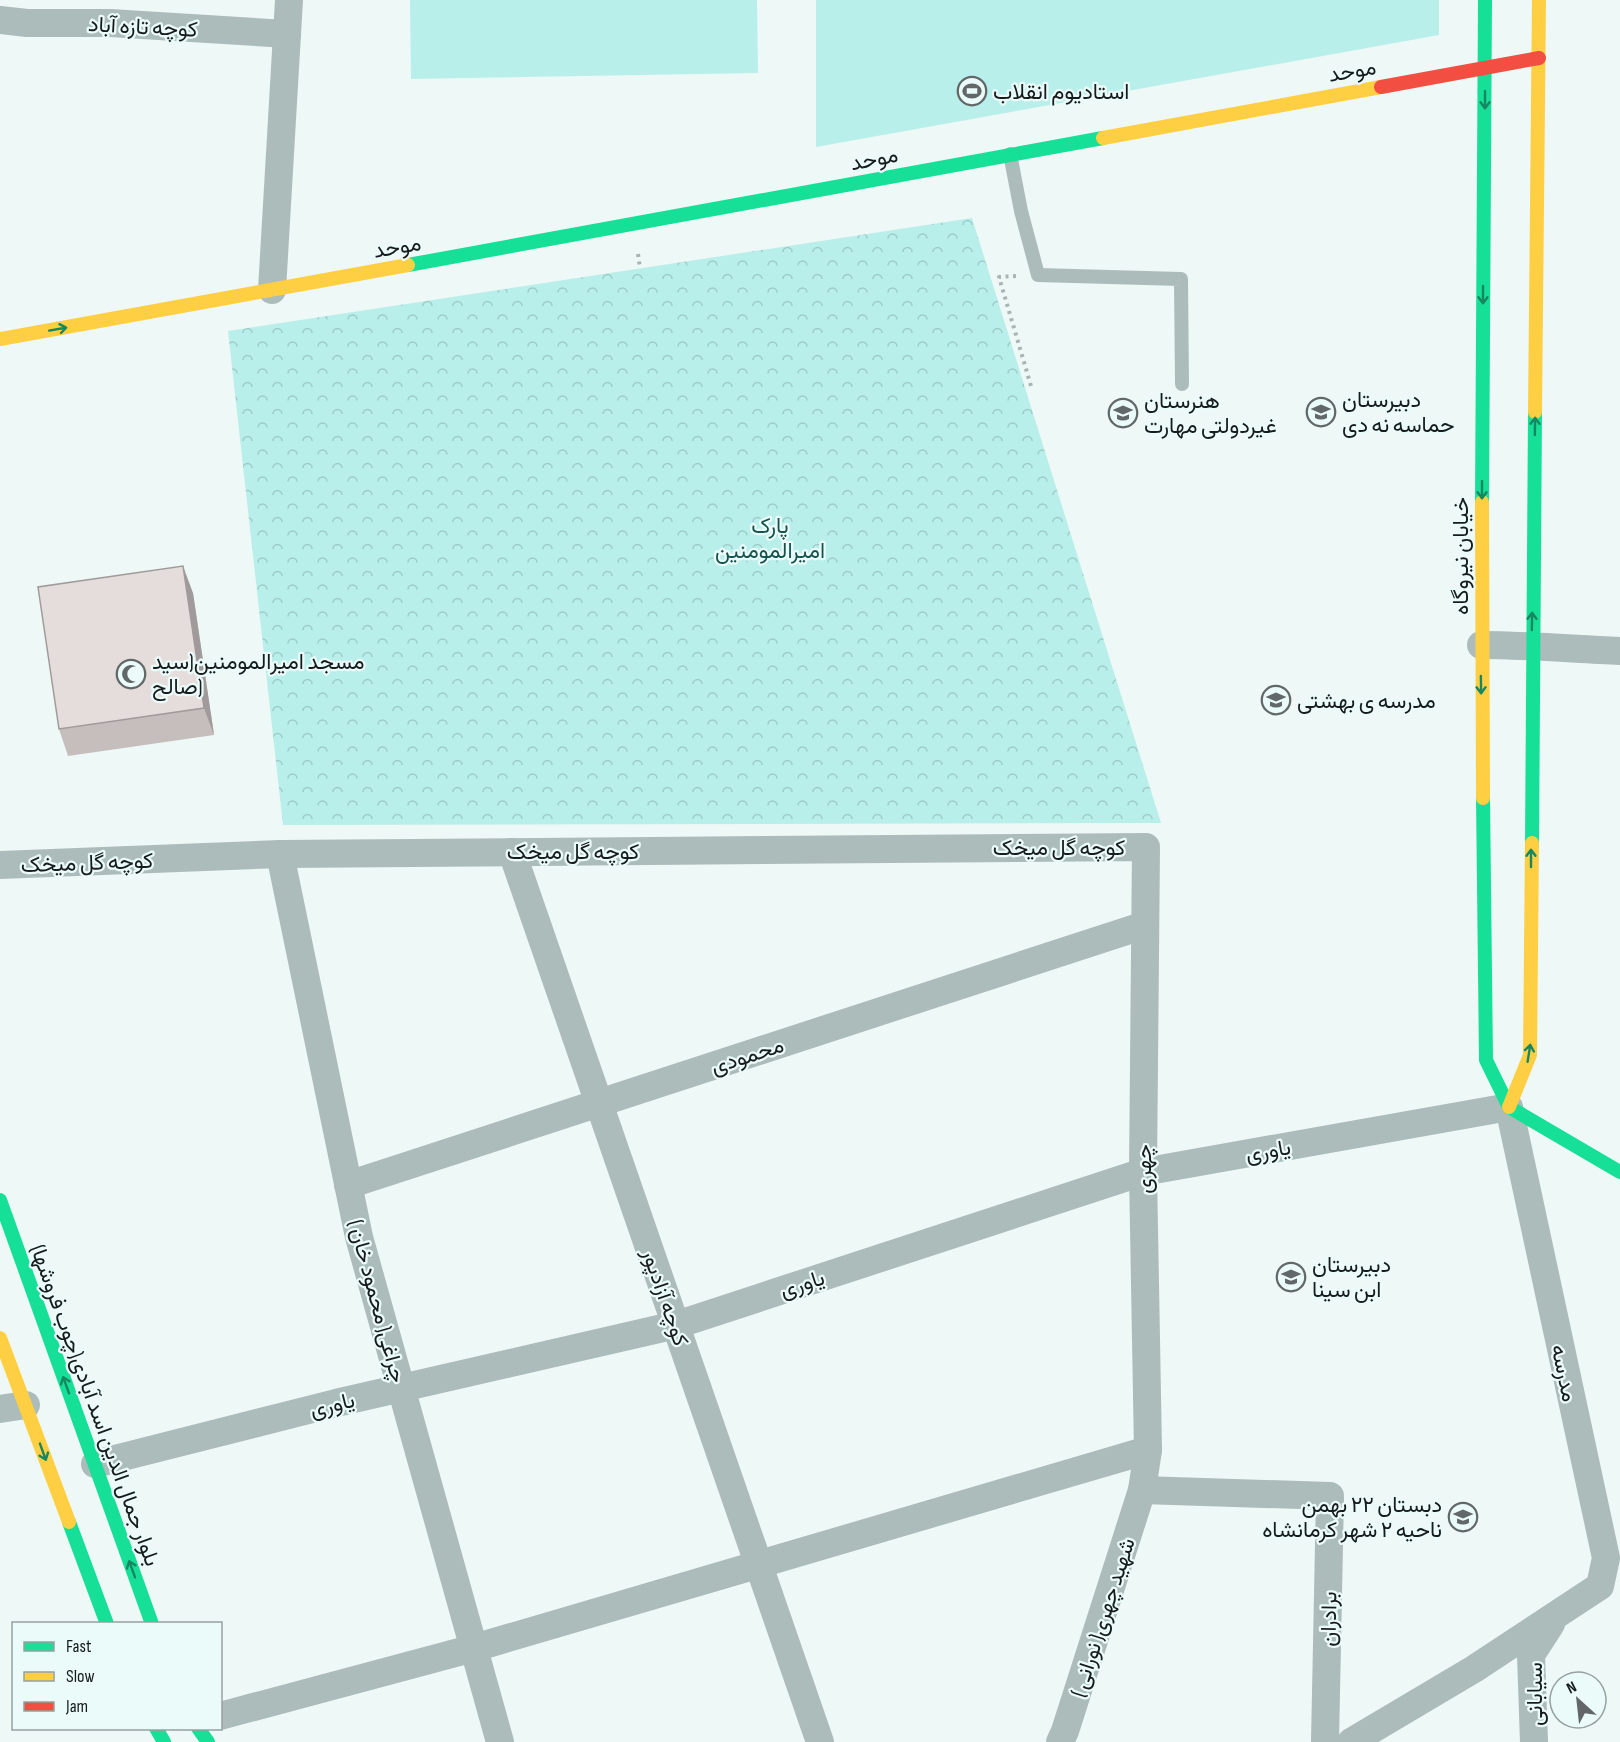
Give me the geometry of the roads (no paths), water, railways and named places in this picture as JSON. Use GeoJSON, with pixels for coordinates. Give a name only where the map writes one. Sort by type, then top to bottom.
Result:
{"type":"FeatureCollection","features":[{"type":"Feature","properties":{"kind":"street"},"geometry":{"type":"LineString","coordinates":[[272,290],[289,0]]}},
{"type":"Feature","properties":{"kind":"street","name":"خیابان نیروگاه"},"geometry":{"type":"LineString","coordinates":[[1485,0],[1481,645],[1486,1060],[1509,1107]]}},
{"type":"Feature","properties":{"kind":"street"},"geometry":{"type":"LineString","coordinates":[[1539,0],[1530,1055],[1509,1107],[1620,1172]]}},
{"type":"Feature","properties":{"kind":"street","name":"کوچه تازه آباد"},"geometry":{"type":"LineString","coordinates":[[0,20],[27,23],[110,23],[286,34]]}},
{"type":"Feature","properties":{"kind":"street","name":"موحد"},"geometry":{"type":"LineString","coordinates":[[272,290],[1539,58]]}},
{"type":"Feature","properties":{"kind":"street"},"geometry":{"type":"LineString","coordinates":[[24,321],[272,290]]}},
{"type":"Feature","properties":{"kind":"street"},"geometry":{"type":"LineString","coordinates":[[0,339],[272,290]]}},
{"type":"Feature","properties":{"kind":"street"},"geometry":{"type":"LineString","coordinates":[[1481,645],[1532,645],[1620,651]]}},
{"type":"Feature","properties":{"kind":"street","name":"کوچه گل میخک"},"geometry":{"type":"LineString","coordinates":[[0,865],[280,854],[1146,847]]}},
{"type":"Feature","properties":{"kind":"street","name":"چهری"},"geometry":{"type":"LineString","coordinates":[[1142,1490],[1148,1450],[1143,1172],[1146,847]]}},
{"type":"Feature","properties":{"kind":"street","name":"کوچه آزادپور"},"geometry":{"type":"LineString","coordinates":[[512,852],[820,1742]]}},
{"type":"Feature","properties":{"kind":"street","name":"چراغی( محمود خان )"},"geometry":{"type":"LineString","coordinates":[[280,854],[359,1238],[500,1742]]}},
{"type":"Feature","properties":{"kind":"street","name":"محمودی"},"geometry":{"type":"LineString","coordinates":[[348,1185],[1145,925]]}},
{"type":"Feature","properties":{"kind":"street","name":"یاوری"},"geometry":{"type":"LineString","coordinates":[[95,1464],[336,1402],[676,1325],[1143,1172],[1509,1107]]}},
{"type":"Feature","properties":{"kind":"street","name":"مدرسه"},"geometry":{"type":"LineString","coordinates":[[1351,1742],[1474,1669],[1600,1586],[1606,1558],[1509,1107]]}},
{"type":"Feature","properties":{"kind":"street","name":"بلوار جمال الدین اسد آبادی(چوب فروشها)"},"geometry":{"type":"LineString","coordinates":[[0,1200],[152,1622]]}},
{"type":"Feature","properties":{"kind":"street"},"geometry":{"type":"LineString","coordinates":[[0,1338],[13,1407],[107,1622]]}},
{"type":"Feature","properties":{"kind":"street"},"geometry":{"type":"LineString","coordinates":[[222,1715],[474,1648],[1148,1450]]}},
{"type":"Feature","properties":{"kind":"street","name":"برادران"},"geometry":{"type":"LineString","coordinates":[[1142,1490],[1330,1496],[1325,1742]]}},
{"type":"Feature","properties":{"kind":"street","name":"شهید چهری( نورانی )"},"geometry":{"type":"LineString","coordinates":[[1060,1742],[1142,1490]]}},
{"type":"Feature","properties":{"kind":"street","name":"سیابانی"},"geometry":{"type":"LineString","coordinates":[[1534,1742],[1531,1655],[1556,1616]]}},
{"type":"Feature","properties":{"kind":"lane"},"geometry":{"type":"LineString","coordinates":[[1010,154],[1021,212],[1038,275],[1181,279],[1182,384]]}},
{"type":"Feature","properties":{"kind":"place","name":"استادیوم انقلاب"},"geometry":{"type":"Point","coordinates":[972,91]}},
{"type":"Feature","properties":{"kind":"place","name":"دبیرستان حماسه نه دی"},"geometry":{"type":"Point","coordinates":[1321,412]}},
{"type":"Feature","properties":{"kind":"place","name":"هنرستان غیردولتی مهارت"},"geometry":{"type":"Point","coordinates":[1123,413]}},
{"type":"Feature","properties":{"kind":"place","name":"مسجد امیرالمومنین(سید صالح)"},"geometry":{"type":"Point","coordinates":[131,674]}},
{"type":"Feature","properties":{"kind":"place","name":"مدرسه ی بهشتی"},"geometry":{"type":"Point","coordinates":[1276,700]}},
{"type":"Feature","properties":{"kind":"place","name":"دبیرستان ابن سینا"},"geometry":{"type":"Point","coordinates":[1291,1277]}},
{"type":"Feature","properties":{"kind":"place","name":"دبستان ۲۲ بهمن ناحیه ۲ شهر کرمانشاه"},"geometry":{"type":"Point","coordinates":[1463,1517]}},
{"type":"Feature","properties":{"kind":"park label","name":"پارک امیرالمومنین"},"geometry":{"type":"Point","coordinates":[770,538]}}]}
